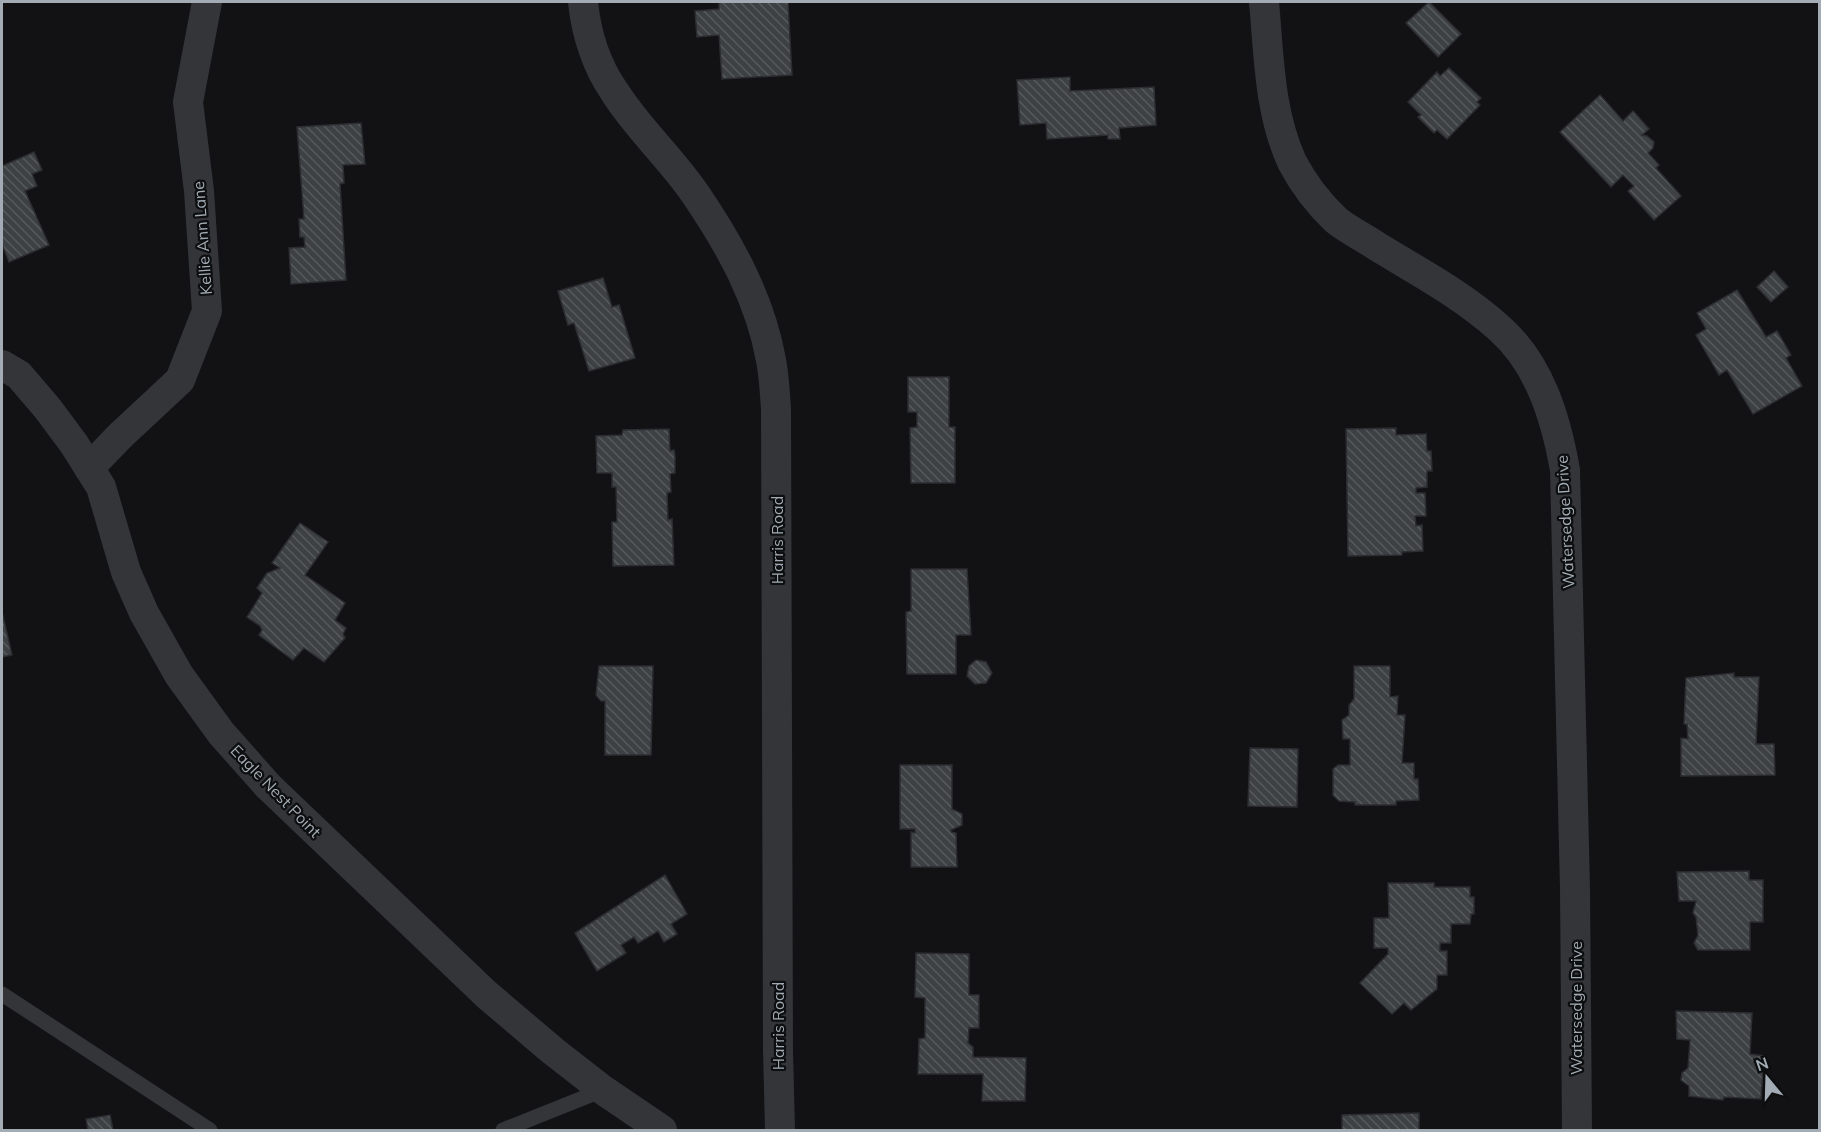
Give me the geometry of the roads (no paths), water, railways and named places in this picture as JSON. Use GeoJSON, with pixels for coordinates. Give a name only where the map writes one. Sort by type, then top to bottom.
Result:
{"type":"FeatureCollection","features":[{"type":"Feature","properties":{"kind":"street","name":"Kellie Ann Lane"},"geometry":{"type":"LineString","coordinates":[[89,468],[180,380],[207,310],[199,191],[188,102],[207,2]]}},
{"type":"Feature","properties":{"kind":"street","name":"Harris Road"},"geometry":{"type":"LineString","coordinates":[[583,2],[585,20],[596,57],[613,91],[695,193],[735,256],[759,312],[771,360],[776,421],[780,1131]]}},
{"type":"Feature","properties":{"kind":"street","name":"Watersedge Drive"},"geometry":{"type":"LineString","coordinates":[[1264,2],[1279,129],[1293,163],[1312,194],[1338,221],[1455,295],[1500,328],[1526,359],[1545,394],[1558,431],[1565,470],[1575,890],[1577,1131]]}},
{"type":"Feature","properties":{"kind":"street","name":"Eagle Nest Point"},"geometry":{"type":"LineString","coordinates":[[2,365],[19,375],[62,426],[101,487],[126,572],[144,613],[179,675],[221,733],[268,786],[487,995],[603,1090],[662,1131]]}},
{"type":"Feature","properties":{"kind":"lane"},"geometry":{"type":"LineString","coordinates":[[2,994],[210,1131]]}},
{"type":"Feature","properties":{"kind":"lane"},"geometry":{"type":"LineString","coordinates":[[503,1131],[603,1090]]}}]}
